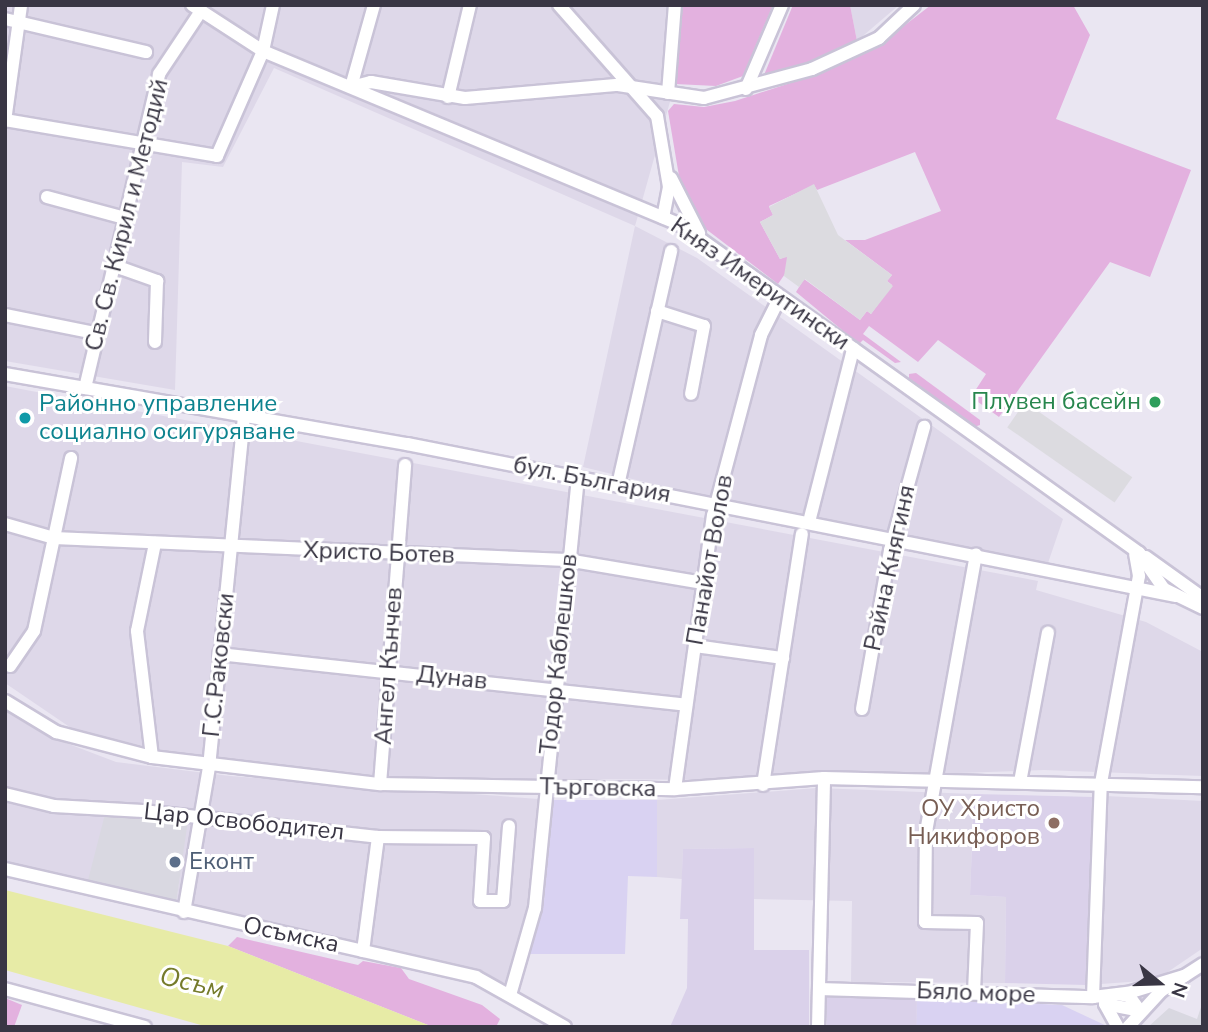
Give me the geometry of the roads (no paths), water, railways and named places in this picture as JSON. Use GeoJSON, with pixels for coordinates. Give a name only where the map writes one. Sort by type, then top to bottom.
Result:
{"type":"FeatureCollection","features":[{"type":"Feature","properties":{"kind":"street"},"geometry":{"type":"LineString","coordinates":[[21,5],[12,20],[5,120],[217,156],[263,51],[273,5]]}},
{"type":"Feature","properties":{"kind":"street"},"geometry":{"type":"LineString","coordinates":[[374,5],[351,87],[371,82],[448,97],[630,86],[704,97],[746,89],[812,69],[879,38],[914,5]]}},
{"type":"Feature","properties":{"kind":"street"},"geometry":{"type":"LineString","coordinates":[[448,97],[470,5]]}},
{"type":"Feature","properties":{"kind":"street"},"geometry":{"type":"LineString","coordinates":[[558,5],[657,116]]}},
{"type":"Feature","properties":{"kind":"street"},"geometry":{"type":"LineString","coordinates":[[668,93],[675,5]]}},
{"type":"Feature","properties":{"kind":"street"},"geometry":{"type":"LineString","coordinates":[[746,89],[782,5]]}},
{"type":"Feature","properties":{"kind":"street","name":"Княз Имеритински"},"geometry":{"type":"LineString","coordinates":[[196,8],[263,51],[663,217],[707,244],[1124,542],[1139,553],[1156,582],[1176,596],[1203,608]]}},
{"type":"Feature","properties":{"kind":"street","name":"Св. Св. Кирил и Методий"},"geometry":{"type":"LineString","coordinates":[[85,388],[159,74],[196,8]]}},
{"type":"Feature","properties":{"kind":"street"},"geometry":{"type":"LineString","coordinates":[[12,20],[146,52]]}},
{"type":"Feature","properties":{"kind":"street"},"geometry":{"type":"LineString","coordinates":[[654,89],[668,171],[688,218],[707,244]]}},
{"type":"Feature","properties":{"kind":"street"},"geometry":{"type":"LineString","coordinates":[[663,217],[668,171]]}},
{"type":"Feature","properties":{"kind":"street"},"geometry":{"type":"LineString","coordinates":[[47,197],[125,218]]}},
{"type":"Feature","properties":{"kind":"street"},"geometry":{"type":"LineString","coordinates":[[618,485],[671,251]]}},
{"type":"Feature","properties":{"kind":"street"},"geometry":{"type":"LineString","coordinates":[[115,266],[157,281],[155,342]]}},
{"type":"Feature","properties":{"kind":"street","name":"Панайот Волов"},"geometry":{"type":"LineString","coordinates":[[674,789],[716,505],[761,335],[780,297]]}},
{"type":"Feature","properties":{"kind":"street"},"geometry":{"type":"LineString","coordinates":[[657,311],[704,326],[691,394]]}},
{"type":"Feature","properties":{"kind":"street"},"geometry":{"type":"LineString","coordinates":[[5,315],[99,334]]}},
{"type":"Feature","properties":{"kind":"street"},"geometry":{"type":"LineString","coordinates":[[809,522],[853,349]]}},
{"type":"Feature","properties":{"kind":"street","name":"бул. България"},"geometry":{"type":"LineString","coordinates":[[5,374],[618,485],[1137,586],[1176,596]]}},
{"type":"Feature","properties":{"kind":"street","name":"Г.С.Раковски"},"geometry":{"type":"LineString","coordinates":[[184,912],[209,767],[244,416]]}},
{"type":"Feature","properties":{"kind":"street","name":"Райна Княгиня"},"geometry":{"type":"LineString","coordinates":[[862,709],[893,539],[924,428]]}},
{"type":"Feature","properties":{"kind":"street"},"geometry":{"type":"LineString","coordinates":[[10,666],[34,631],[71,458]]}},
{"type":"Feature","properties":{"kind":"street","name":"Ангел Кънчев"},"geometry":{"type":"LineString","coordinates":[[380,784],[405,465]]}},
{"type":"Feature","properties":{"kind":"street","name":"Тодор Каблешков"},"geometry":{"type":"LineString","coordinates":[[510,995],[535,908],[578,478]]}},
{"type":"Feature","properties":{"kind":"street","name":"Христо Ботев"},"geometry":{"type":"LineString","coordinates":[[5,524],[54,538],[568,560],[704,583]]}},
{"type":"Feature","properties":{"kind":"street"},"geometry":{"type":"LineString","coordinates":[[763,785],[802,534]]}},
{"type":"Feature","properties":{"kind":"street"},"geometry":{"type":"LineString","coordinates":[[152,757],[137,631],[156,542]]}},
{"type":"Feature","properties":{"kind":"street"},"geometry":{"type":"LineString","coordinates":[[1124,542],[1139,560],[1137,586],[1101,783],[1093,997],[1118,994],[1184,976]]}},
{"type":"Feature","properties":{"kind":"street"},"geometry":{"type":"LineString","coordinates":[[1139,553],[1203,597]]}},
{"type":"Feature","properties":{"kind":"street"},"geometry":{"type":"LineString","coordinates":[[974,992],[976,923],[925,922],[926,832],[976,554]]}},
{"type":"Feature","properties":{"kind":"street"},"geometry":{"type":"LineString","coordinates":[[1020,782],[1048,634]]}},
{"type":"Feature","properties":{"kind":"street"},"geometry":{"type":"LineString","coordinates":[[695,646],[783,658]]}},
{"type":"Feature","properties":{"kind":"street","name":"Дунав"},"geometry":{"type":"LineString","coordinates":[[219,654],[686,705]]}},
{"type":"Feature","properties":{"kind":"street","name":"Търговска"},"geometry":{"type":"LineString","coordinates":[[5,701],[56,732],[152,757],[209,767],[380,784],[674,789],[763,785],[824,778],[1101,783],[1203,788]]}},
{"type":"Feature","properties":{"kind":"street"},"geometry":{"type":"LineString","coordinates":[[818,1027],[824,778]]}},
{"type":"Feature","properties":{"kind":"street","name":"Цар Освободител"},"geometry":{"type":"LineString","coordinates":[[5,794],[41,805],[143,811],[378,837],[484,838],[480,901],[503,901],[509,826]]}},
{"type":"Feature","properties":{"kind":"street"},"geometry":{"type":"LineString","coordinates":[[363,951],[378,837]]}},
{"type":"Feature","properties":{"kind":"street","name":"Осъмска"},"geometry":{"type":"LineString","coordinates":[[5,869],[184,912],[476,976],[565,1027]]}},
{"type":"Feature","properties":{"kind":"street"},"geometry":{"type":"LineString","coordinates":[[1128,1027],[1140,1011],[1201,966]]}},
{"type":"Feature","properties":{"kind":"street"},"geometry":{"type":"LineString","coordinates":[[5,989],[145,1027]]}},
{"type":"Feature","properties":{"kind":"street","name":"Бяло море"},"geometry":{"type":"LineString","coordinates":[[819,989],[1093,997],[1105,1004]]}},
{"type":"Feature","properties":{"kind":"street"},"geometry":{"type":"LineString","coordinates":[[1118,994],[1129,996],[1140,1011]]}},
{"type":"Feature","properties":{"kind":"street"},"geometry":{"type":"LineString","coordinates":[[1105,1004],[1140,1011]]}},
{"type":"Feature","properties":{"kind":"street"},"geometry":{"type":"LineString","coordinates":[[1105,1004],[1118,1027]]}},
{"type":"Feature","properties":{"kind":"water","name":"Осъм"},"geometry":{"type":"Polygon","coordinates":[[[5,890],[228,946],[433,1027],[208,1027],[5,970],[5,890]]]}},
{"type":"Feature","properties":{"kind":"place","name":"Плувен басейн"},"geometry":{"type":"Point","coordinates":[1155,402]}},
{"type":"Feature","properties":{"kind":"place","name":"Районно управление социално осигуряване"},"geometry":{"type":"Point","coordinates":[25,418]}},
{"type":"Feature","properties":{"kind":"place","name":"ОУ Христо Никифоров"},"geometry":{"type":"Point","coordinates":[1054,823]}},
{"type":"Feature","properties":{"kind":"place","name":"Еконт"},"geometry":{"type":"Point","coordinates":[175,862]}}]}
